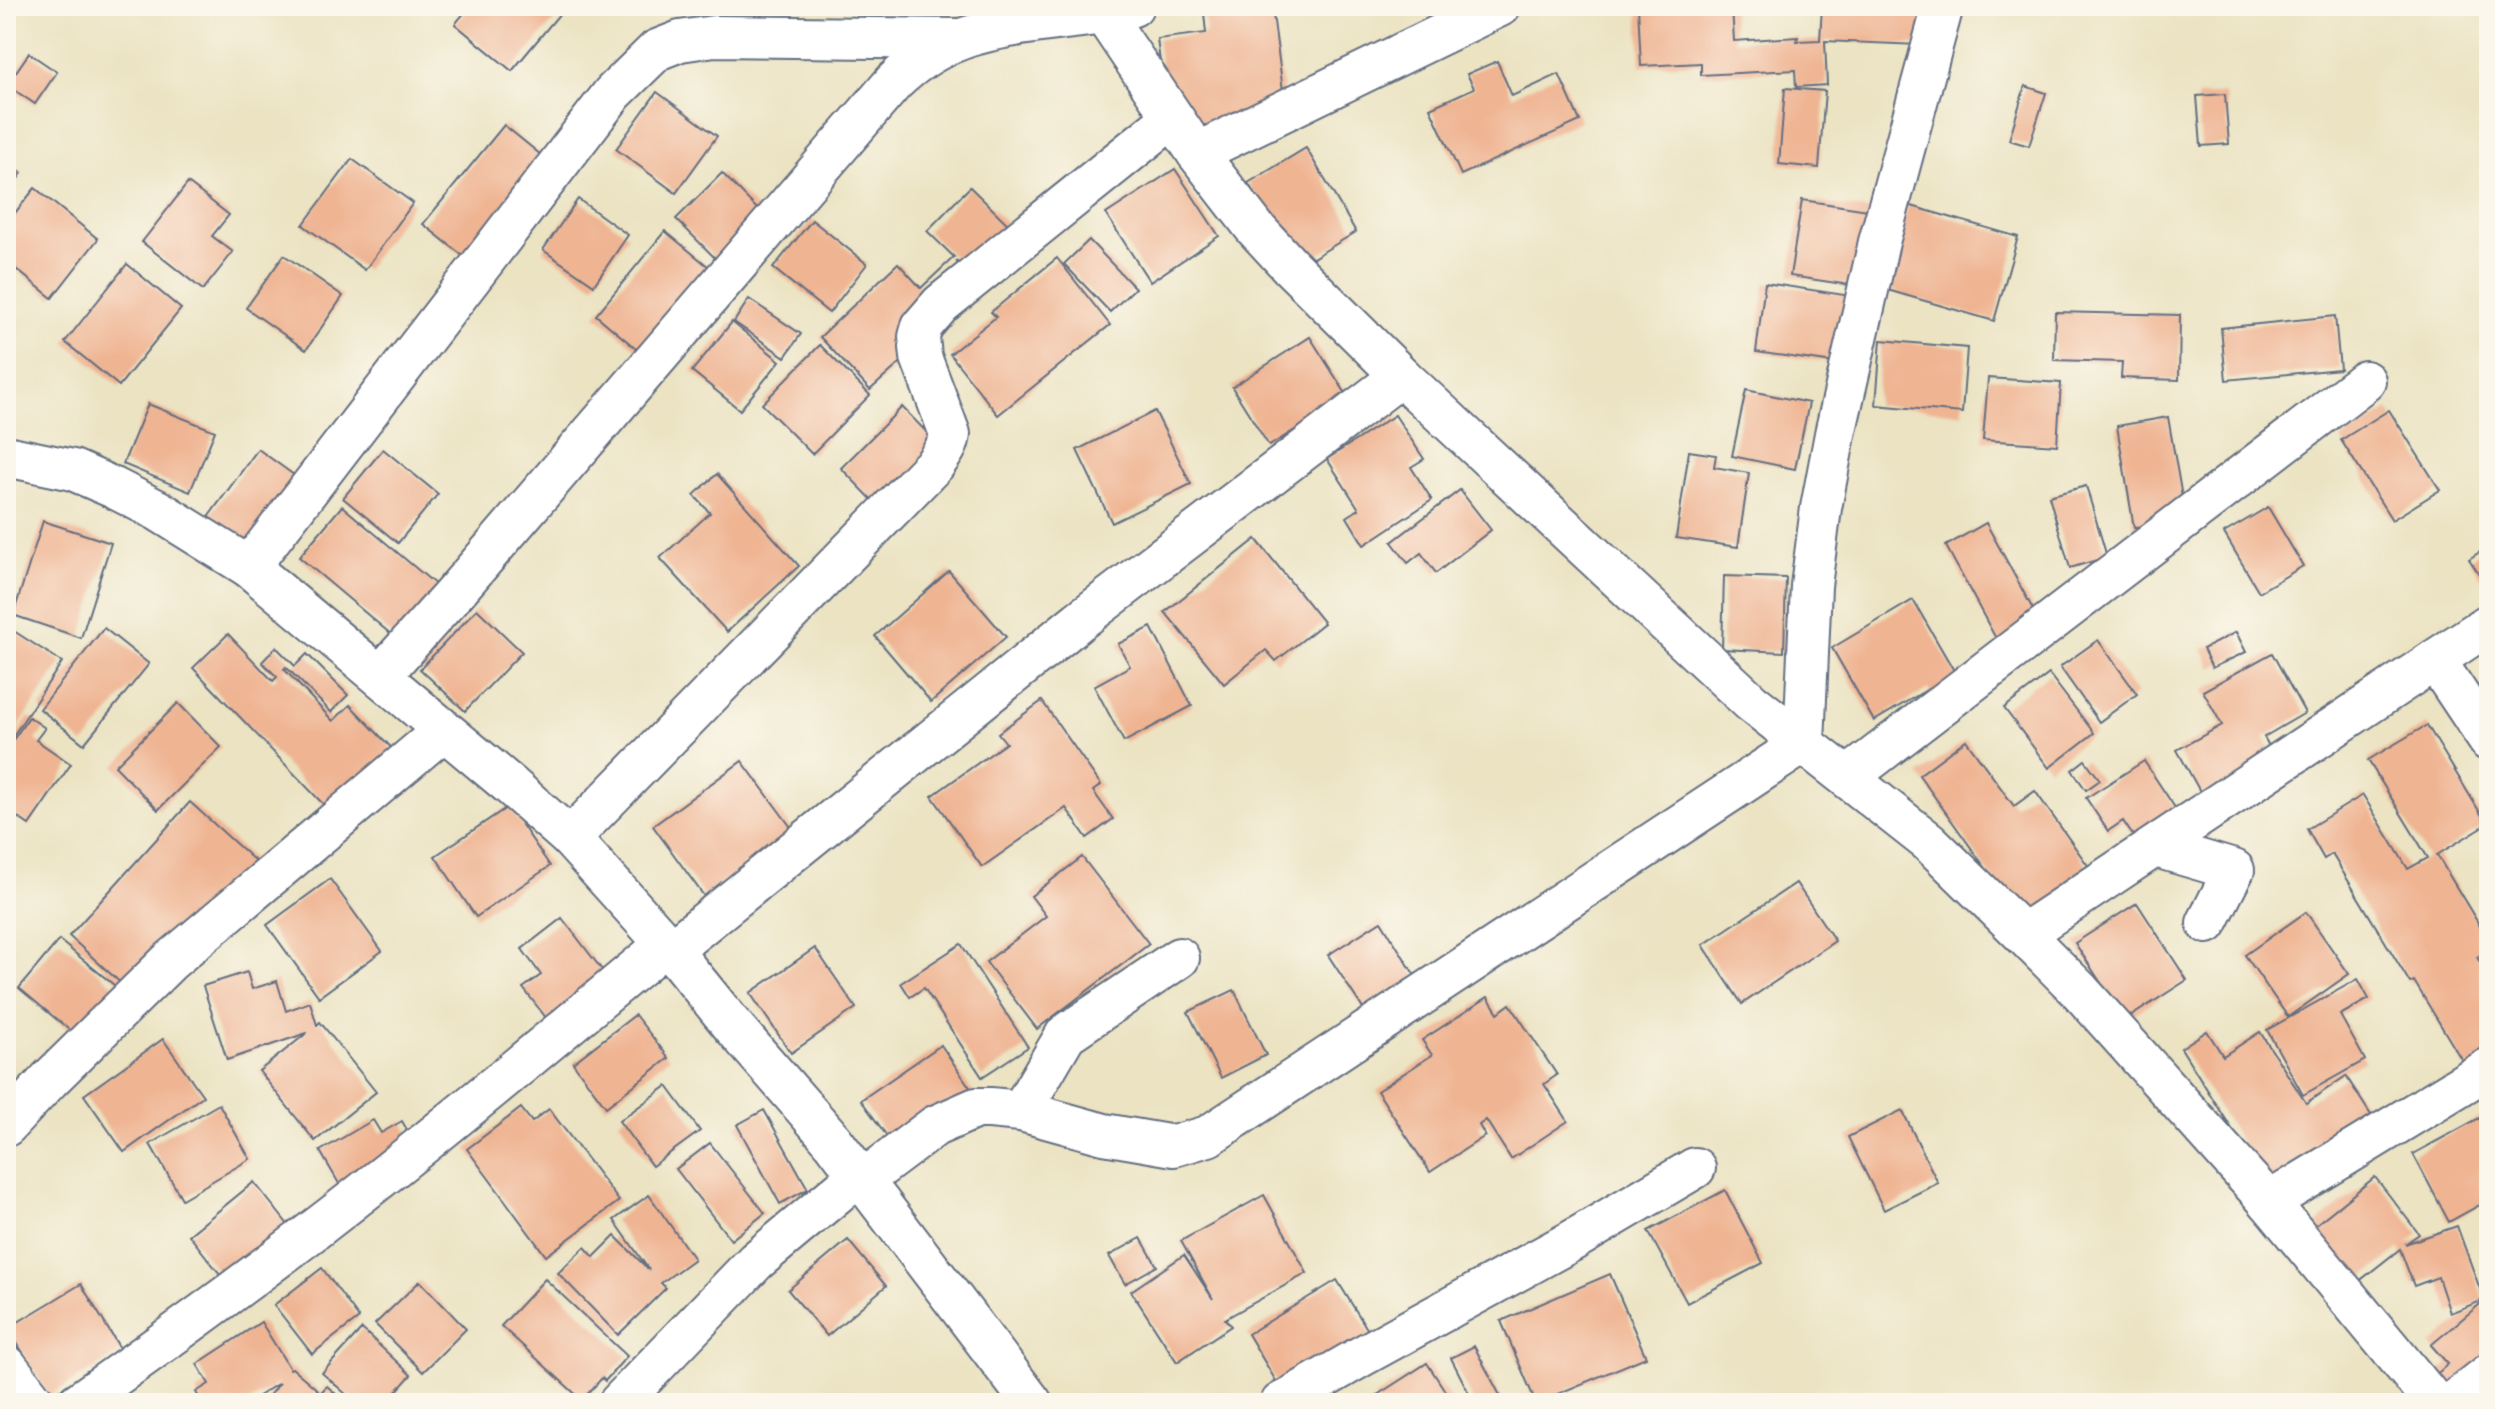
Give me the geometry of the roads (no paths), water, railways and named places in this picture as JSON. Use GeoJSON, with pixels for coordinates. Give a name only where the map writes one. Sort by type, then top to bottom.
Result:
{"type":"FeatureCollection","features":[{"type":"Feature","properties":{"kind":"street"},"geometry":{"type":"LineString","coordinates":[[1197,153],[1500,6]]}},
{"type":"Feature","properties":{"kind":"street"},"geometry":{"type":"LineString","coordinates":[[1804,743],[1811,586],[1821,508],[1879,242],[1943,6]]}},
{"type":"Feature","properties":{"kind":"street"},"geometry":{"type":"LineString","coordinates":[[249,567],[613,93],[657,50],[680,41],[714,36],[960,39],[1118,10],[1172,118],[1255,228],[1401,376],[1751,702],[1929,842],[2023,934],[2080,991],[2269,1202],[2435,1403]]}},
{"type":"Feature","properties":{"kind":"street"},"geometry":{"type":"LineString","coordinates":[[380,676],[894,82],[914,62],[960,39]]}},
{"type":"Feature","properties":{"kind":"street"},"geometry":{"type":"LineString","coordinates":[[570,838],[935,464],[949,443],[950,434],[918,346],[922,326],[931,315],[1172,118]]}},
{"type":"Feature","properties":{"kind":"street"},"geometry":{"type":"LineString","coordinates":[[78,1403],[313,1231],[1079,621],[1401,376]]}},
{"type":"Feature","properties":{"kind":"street"},"geometry":{"type":"LineString","coordinates":[[1848,777],[2365,381]]}},
{"type":"Feature","properties":{"kind":"street"},"geometry":{"type":"LineString","coordinates":[[6,456],[73,470],[114,488],[159,511],[249,567],[570,838],[668,947],[861,1178],[1032,1403]]}},
{"type":"Feature","properties":{"kind":"street"},"geometry":{"type":"LineString","coordinates":[[2023,934],[2489,624]]}},
{"type":"Feature","properties":{"kind":"street"},"geometry":{"type":"LineString","coordinates":[[2435,660],[2489,741]]}},
{"type":"Feature","properties":{"kind":"street"},"geometry":{"type":"LineString","coordinates":[[6,1126],[169,962],[444,730]]}},
{"type":"Feature","properties":{"kind":"street"},"geometry":{"type":"LineString","coordinates":[[619,1403],[756,1261],[861,1178],[935,1126],[976,1108],[1003,1108],[1104,1134],[1174,1146],[1208,1136],[1804,743]]}},
{"type":"Feature","properties":{"kind":"street"},"geometry":{"type":"LineString","coordinates":[[2156,847],[2234,870],[2207,923]]}},
{"type":"Feature","properties":{"kind":"street"},"geometry":{"type":"LineString","coordinates":[[1021,1111],[1066,1034],[1179,958]]}},
{"type":"Feature","properties":{"kind":"street"},"geometry":{"type":"LineString","coordinates":[[2269,1202],[2489,1068]]}},
{"type":"Feature","properties":{"kind":"street"},"geometry":{"type":"LineString","coordinates":[[1281,1403],[1570,1242],[1695,1168]]}},
{"type":"Feature","properties":{"kind":"street"},"geometry":{"type":"LineString","coordinates":[[6,1365],[35,1403]]}},
{"type":"Feature","properties":{"kind":"street"},"geometry":{"type":"LineString","coordinates":[[2452,1403],[2489,1374]]}}]}
